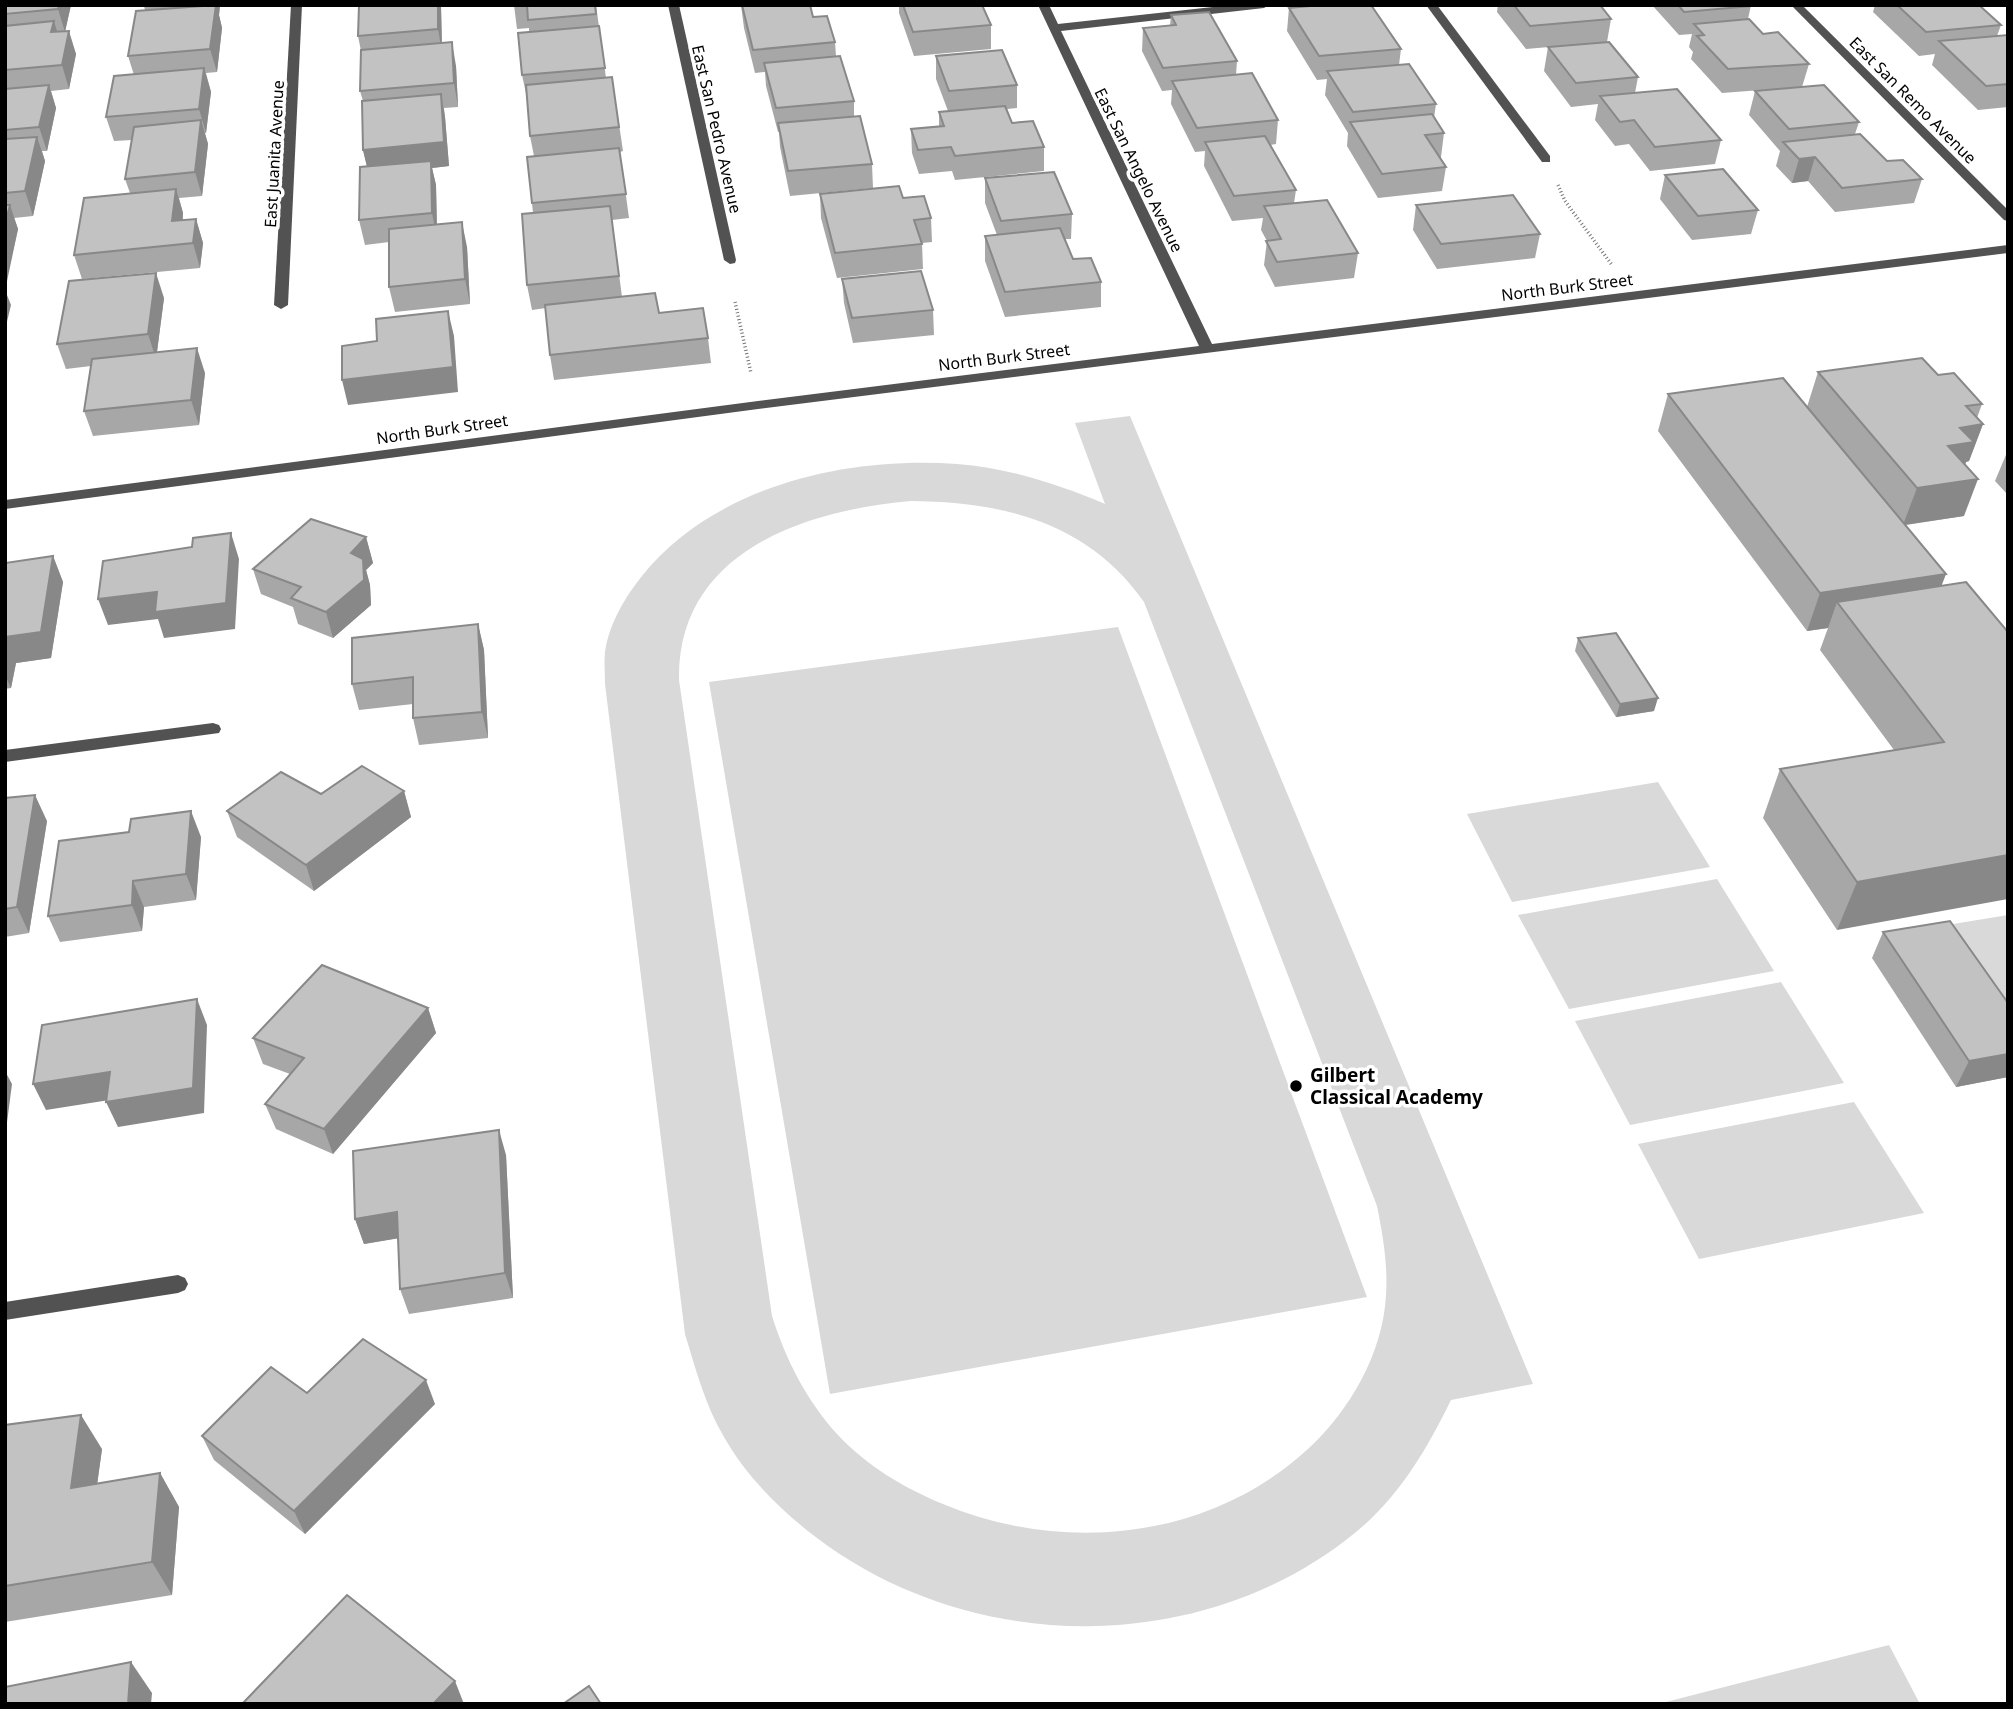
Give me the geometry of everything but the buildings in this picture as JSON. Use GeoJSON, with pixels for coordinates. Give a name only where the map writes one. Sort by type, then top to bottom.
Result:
{"type":"FeatureCollection","features":[{"type":"Feature","properties":{"kind":"street","name":"East Juanita Avenue"},"geometry":{"type":"LineString","coordinates":[[281,305],[297,5]]}},
{"type":"Feature","properties":{"kind":"street","name":"East San Pedro Avenue"},"geometry":{"type":"LineString","coordinates":[[673,5],[730,260]]}},
{"type":"Feature","properties":{"kind":"street","name":"East San Angelo Avenue"},"geometry":{"type":"LineString","coordinates":[[1043,5],[1207,349]]}},
{"type":"Feature","properties":{"kind":"street"},"geometry":{"type":"LineString","coordinates":[[1054,28],[1264,5]]}},
{"type":"Feature","properties":{"kind":"street"},"geometry":{"type":"LineString","coordinates":[[1431,5],[1546,159]]}},
{"type":"Feature","properties":{"kind":"street","name":"East San Remo Avenue"},"geometry":{"type":"LineString","coordinates":[[1796,5],[2008,218]]}},
{"type":"Feature","properties":{"kind":"street","name":"North Burk Street"},"geometry":{"type":"LineString","coordinates":[[5,505],[758,405],[2008,249]]}},
{"type":"Feature","properties":{"kind":"street"},"geometry":{"type":"LineString","coordinates":[[5,757],[213,729]]}},
{"type":"Feature","properties":{"kind":"street"},"geometry":{"type":"LineString","coordinates":[[5,1311],[178,1284]]}},
{"type":"Feature","properties":{"kind":"path"},"geometry":{"type":"LineString","coordinates":[[1546,159],[1565,201],[1634,296]]}},
{"type":"Feature","properties":{"kind":"path"},"geometry":{"type":"LineString","coordinates":[[735,302],[758,405]]}},
{"type":"Feature","properties":{"kind":"shaded area"},"geometry":{"type":"Polygon","coordinates":[[[1130,416],[1533,1384],[1451,1400],[1422,1454],[1386,1504],[1356,1532],[1296,1573],[1230,1602],[1160,1620],[1088,1626],[1016,1621],[946,1604],[879,1577],[817,1538],[790,1516],[754,1479],[717,1425],[685,1334],[605,684],[605,652],[610,631],[624,602],[642,576],[672,545],[706,519],[744,499],[785,483],[871,465],[915,463],[957,464],[995,469],[1032,478],[1105,504],[1075,423],[1130,416]],[[911,501],[830,515],[790,528],[754,546],[724,569],[699,599],[684,636],[679,680],[772,1316],[798,1379],[816,1408],[861,1457],[900,1483],[943,1504],[990,1520],[1038,1530],[1087,1533],[1135,1529],[1182,1519],[1228,1502],[1270,1479],[1309,1448],[1338,1416],[1362,1379],[1384,1317],[1385,1250],[1377,1206],[1144,602],[1122,575],[1097,553],[1070,535],[1010,512],[945,502],[911,501]]]}},
{"type":"Feature","properties":{"kind":"shaded area"},"geometry":{"type":"Polygon","coordinates":[[[1118,627],[1367,1297],[830,1394],[709,682],[1118,627]]]}},
{"type":"Feature","properties":{"kind":"shaded area"},"geometry":{"type":"Polygon","coordinates":[[[1658,782],[1710,867],[1512,902],[1467,814],[1658,782]]]}},
{"type":"Feature","properties":{"kind":"shaded area"},"geometry":{"type":"Polygon","coordinates":[[[1717,879],[1774,971],[1569,1009],[1518,915],[1717,879]]]}},
{"type":"Feature","properties":{"kind":"shaded area"},"geometry":{"type":"Polygon","coordinates":[[[2008,915],[2008,1031],[1935,927],[2008,915]]]}},
{"type":"Feature","properties":{"kind":"shaded area"},"geometry":{"type":"Polygon","coordinates":[[[1781,982],[1844,1083],[1630,1125],[1575,1021],[1781,982]]]}},
{"type":"Feature","properties":{"kind":"shaded area"},"geometry":{"type":"Polygon","coordinates":[[[1854,1102],[1924,1213],[1699,1259],[1638,1144],[1854,1102]]]}},
{"type":"Feature","properties":{"kind":"shaded area"},"geometry":{"type":"Polygon","coordinates":[[[1889,1645],[1920,1704],[1658,1704],[1889,1645]]]}},
{"type":"Feature","properties":{"kind":"place","name":"Gilbert Classical Academy"},"geometry":{"type":"Point","coordinates":[1296,1086]}}]}
